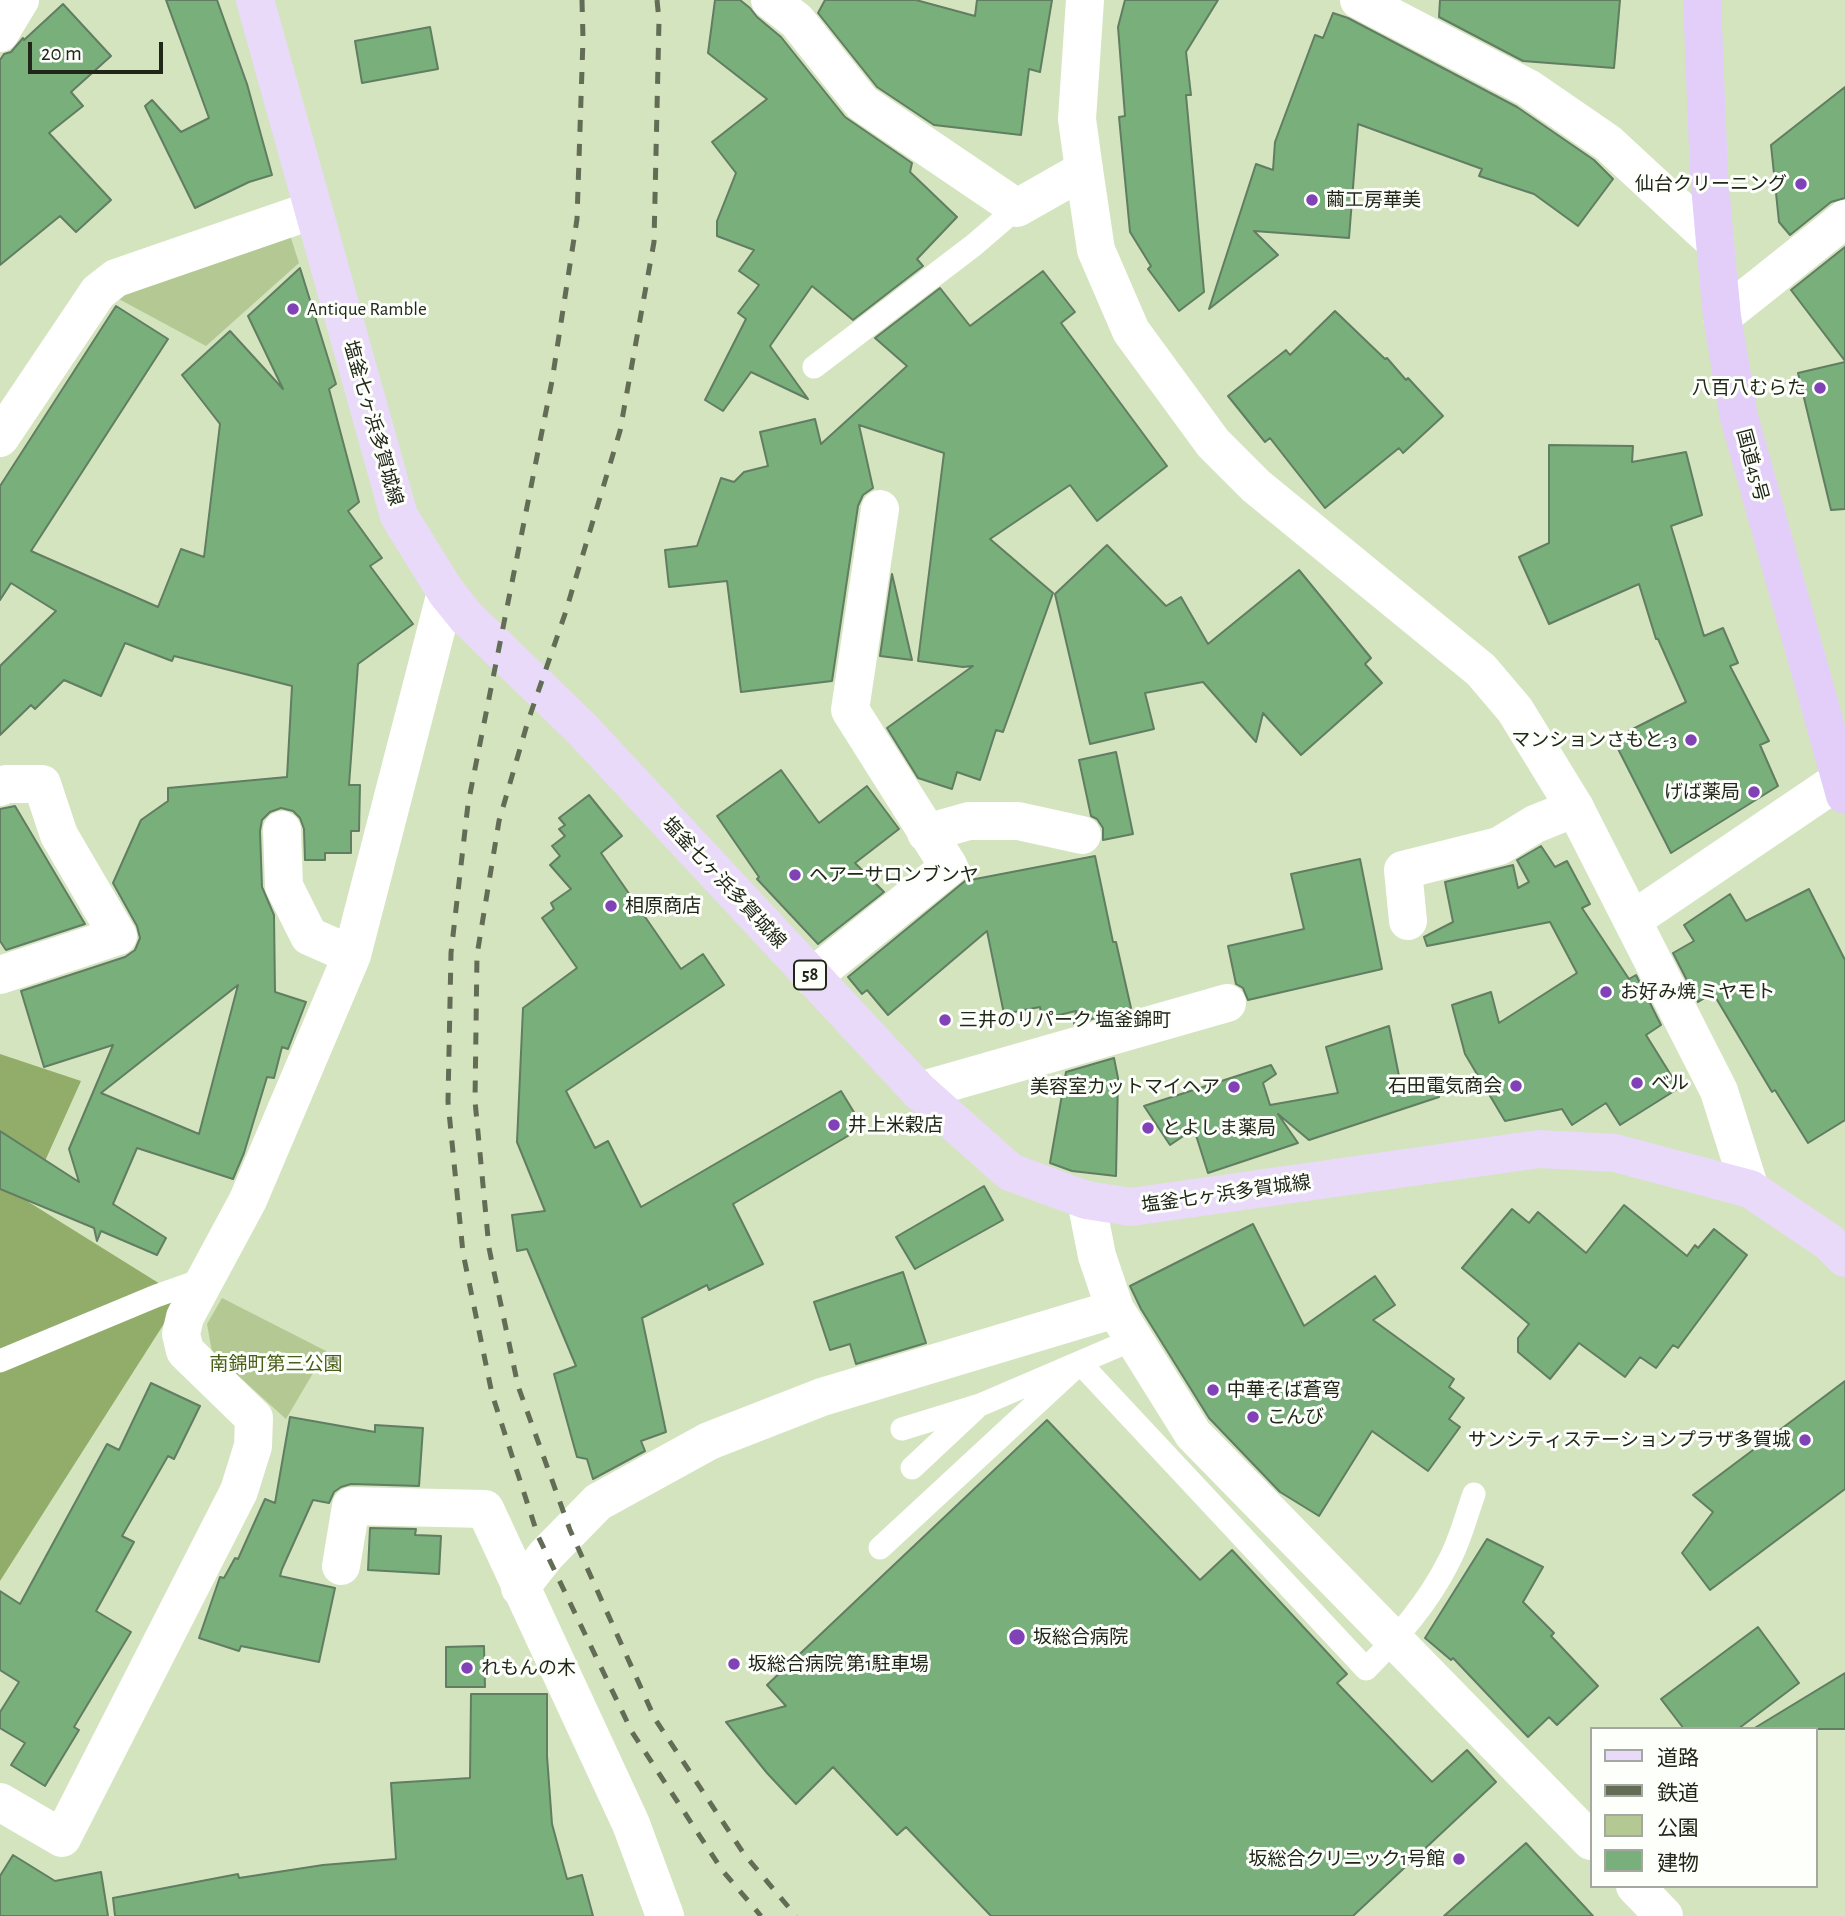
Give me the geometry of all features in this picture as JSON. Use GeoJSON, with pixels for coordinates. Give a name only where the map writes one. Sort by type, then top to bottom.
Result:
{"type":"FeatureCollection","features":[{"type":"Feature","properties":{"kind":"highway","name":"国道45号"},"geometry":{"type":"LineString","coordinates":[[1702,0],[1709,174],[1715,242],[1722,317],[1739,417],[1844,784]]}},
{"type":"Feature","properties":{"kind":"main road","name":"塩釜七ヶ浜多賀城線"},"geometry":{"type":"LineString","coordinates":[[255,0],[399,516],[446,592],[467,618],[582,729],[919,1091],[1010,1171],[1086,1200],[1131,1208],[1539,1149],[1615,1153],[1751,1189],[1829,1242],[1845,1258]]}},
{"type":"Feature","properties":{"kind":"street"},"geometry":{"type":"LineString","coordinates":[[0,33],[20,0]]}},
{"type":"Feature","properties":{"kind":"street"},"geometry":{"type":"LineString","coordinates":[[771,0],[797,21],[862,103],[1017,208],[1084,170]]}},
{"type":"Feature","properties":{"kind":"street"},"geometry":{"type":"LineString","coordinates":[[1085,0],[1077,119],[1084,170],[1097,250],[1132,331],[1213,443],[1256,486],[1481,670],[1515,710],[1575,808],[1634,919],[1719,1091],[1751,1189]]}},
{"type":"Feature","properties":{"kind":"street"},"geometry":{"type":"LineString","coordinates":[[1359,0],[1528,88],[1608,142],[1715,242]]}},
{"type":"Feature","properties":{"kind":"street"},"geometry":{"type":"LineString","coordinates":[[0,438],[98,292],[116,278],[313,210]]}},
{"type":"Feature","properties":{"kind":"street"},"geometry":{"type":"LineString","coordinates":[[1722,317],[1845,219]]}},
{"type":"Feature","properties":{"kind":"street"},"geometry":{"type":"LineString","coordinates":[[812,977],[949,867],[850,710],[880,509]]}},
{"type":"Feature","properties":{"kind":"street"},"geometry":{"type":"LineString","coordinates":[[0,1802],[62,1838],[239,1491],[253,1446],[254,1418],[185,1350],[181,1334],[185,1317],[204,1279],[248,1200],[352,955],[446,592]]}},
{"type":"Feature","properties":{"kind":"street"},"geometry":{"type":"LineString","coordinates":[[0,787],[6,784],[42,784],[59,835],[118,936],[0,975]]}},
{"type":"Feature","properties":{"kind":"street"},"geometry":{"type":"LineString","coordinates":[[1634,919],[1844,784]]}},
{"type":"Feature","properties":{"kind":"street"},"geometry":{"type":"LineString","coordinates":[[1408,921],[1403,870],[1499,846],[1535,824],[1575,808]]}},
{"type":"Feature","properties":{"kind":"street"},"geometry":{"type":"LineString","coordinates":[[926,833],[969,821],[1018,821],[1082,835]]}},
{"type":"Feature","properties":{"kind":"street"},"geometry":{"type":"LineString","coordinates":[[282,830],[284,886],[309,936],[352,955]]}},
{"type":"Feature","properties":{"kind":"street"},"geometry":{"type":"LineString","coordinates":[[919,1091],[1227,1003]]}},
{"type":"Feature","properties":{"kind":"street"},"geometry":{"type":"LineString","coordinates":[[1086,1200],[1097,1256],[1125,1324],[1193,1434],[1590,1840]]}},
{"type":"Feature","properties":{"kind":"street"},"geometry":{"type":"LineString","coordinates":[[520,1588],[546,1555],[598,1502],[709,1441],[822,1397],[1125,1324]]}},
{"type":"Feature","properties":{"kind":"street"},"geometry":{"type":"LineString","coordinates":[[341,1566],[351,1506],[485,1509],[626,1812],[665,1916]]}},
{"type":"Feature","properties":{"kind":"street"},"geometry":{"type":"LineString","coordinates":[[1637,1888],[1664,1916]]}},
{"type":"Feature","properties":{"kind":"lane"},"geometry":{"type":"LineString","coordinates":[[814,367],[974,245],[1017,208]]}},
{"type":"Feature","properties":{"kind":"lane"},"geometry":{"type":"LineString","coordinates":[[0,1361],[204,1279]]}},
{"type":"Feature","properties":{"kind":"lane"},"geometry":{"type":"LineString","coordinates":[[880,1548],[1125,1324]]}},
{"type":"Feature","properties":{"kind":"lane"},"geometry":{"type":"LineString","coordinates":[[902,1429],[980,1405],[1080,1363]]}},
{"type":"Feature","properties":{"kind":"lane"},"geometry":{"type":"LineString","coordinates":[[1080,1363],[1366,1669],[1402,1646],[1450,1559],[1474,1494]]}},
{"type":"Feature","properties":{"kind":"lane"},"geometry":{"type":"LineString","coordinates":[[912,1468],[980,1405]]}},
{"type":"Feature","properties":{"kind":"green space"},"geometry":{"type":"Polygon","coordinates":[[[289,232],[299,263],[206,346],[117,298],[289,232]]]}},
{"type":"Feature","properties":{"kind":"green space"},"geometry":{"type":"Polygon","coordinates":[[[0,1054],[81,1081],[27,1201],[181,1297],[0,1581],[0,1054]]]}},
{"type":"Feature","properties":{"kind":"green space","name":"南錦町第三公園"},"geometry":{"type":"Polygon","coordinates":[[[222,1298],[326,1351],[286,1419],[212,1352],[207,1324],[222,1298]]]}},
{"type":"Feature","properties":{"kind":"building"},"geometry":{"type":"Polygon","coordinates":[[[166,0],[217,0],[247,84],[272,175],[249,182],[195,208],[145,106],[152,100],[181,132],[209,118],[166,0]]]}},
{"type":"Feature","properties":{"kind":"building"},"geometry":{"type":"Polygon","coordinates":[[[715,0],[740,0],[750,8],[781,37],[845,117],[912,163],[910,172],[957,217],[917,259],[923,266],[853,320],[812,286],[770,346],[808,399],[751,372],[723,411],[705,400],[746,319],[738,313],[759,285],[739,271],[754,250],[717,236],[717,221],[736,173],[712,142],[767,99],[708,53],[715,0]]]}},
{"type":"Feature","properties":{"kind":"building"},"geometry":{"type":"Polygon","coordinates":[[[825,0],[916,0],[975,16],[977,0],[1052,0],[1040,72],[1029,69],[1021,135],[934,125],[877,87],[818,13],[825,0]]]}},
{"type":"Feature","properties":{"kind":"building"},"geometry":{"type":"Polygon","coordinates":[[[1125,0],[1218,0],[1186,52],[1191,95],[1186,95],[1204,292],[1179,311],[1148,269],[1151,266],[1130,232],[1119,117],[1125,116],[1118,27],[1125,0]]]}},
{"type":"Feature","properties":{"kind":"building"},"geometry":{"type":"Polygon","coordinates":[[[1440,0],[1620,0],[1614,68],[1523,61],[1439,17],[1440,0]]]}},
{"type":"Feature","properties":{"kind":"building"},"geometry":{"type":"Polygon","coordinates":[[[63,4],[111,56],[71,92],[83,106],[49,133],[111,200],[76,232],[60,216],[0,265],[0,60],[63,4]]]}},
{"type":"Feature","properties":{"kind":"building"},"geometry":{"type":"Polygon","coordinates":[[[1333,13],[1348,18],[1517,107],[1594,160],[1613,179],[1578,226],[1534,194],[1479,176],[1482,169],[1358,124],[1349,238],[1254,231],[1278,255],[1209,309],[1256,164],[1273,170],[1275,142],[1315,35],[1323,38],[1333,13]]]}},
{"type":"Feature","properties":{"kind":"building"},"geometry":{"type":"Polygon","coordinates":[[[430,27],[438,69],[362,83],[355,41],[430,27]]]}},
{"type":"Feature","properties":{"kind":"building"},"geometry":{"type":"Polygon","coordinates":[[[1845,87],[1845,198],[1831,202],[1790,235],[1779,222],[1771,145],[1845,87]]]}},
{"type":"Feature","properties":{"kind":"building"},"geometry":{"type":"Polygon","coordinates":[[[1845,247],[1845,361],[1791,290],[1845,247]]]}},
{"type":"Feature","properties":{"kind":"building"},"geometry":{"type":"Polygon","coordinates":[[[300,268],[336,384],[329,389],[359,502],[348,511],[382,558],[370,566],[413,624],[358,664],[349,785],[360,785],[359,831],[351,831],[351,853],[325,853],[325,860],[305,860],[304,829],[300,818],[293,811],[281,808],[270,812],[262,820],[262,887],[274,915],[275,992],[306,1002],[288,1049],[282,1047],[274,1078],[267,1077],[244,1153],[233,1179],[137,1148],[113,1204],[166,1238],[157,1255],[101,1231],[97,1241],[94,1228],[0,1189],[0,1131],[79,1182],[69,1149],[113,1045],[44,1067],[21,991],[125,957],[135,950],[140,938],[137,926],[113,883],[141,820],[168,801],[168,788],[287,777],[292,686],[174,656],[172,661],[125,643],[101,696],[64,680],[35,709],[31,705],[0,735],[0,666],[56,611],[11,583],[0,600],[0,486],[116,306],[168,339],[31,551],[158,607],[181,549],[204,557],[220,424],[182,375],[230,331],[283,389],[248,316],[300,268]],[[238,985],[101,1093],[199,1134],[238,985]]]}},
{"type":"Feature","properties":{"kind":"building"},"geometry":{"type":"Polygon","coordinates":[[[1043,271],[1075,312],[1061,323],[1167,466],[1097,521],[1070,485],[990,539],[1053,593],[1003,732],[996,730],[980,780],[957,772],[952,789],[918,778],[887,728],[973,666],[918,661],[944,453],[859,425],[873,488],[863,495],[858,506],[832,681],[741,692],[727,581],[669,587],[665,550],[697,546],[721,478],[734,482],[744,472],[768,466],[760,432],[815,419],[821,444],[907,366],[875,338],[940,288],[970,326],[1043,271]]]}},
{"type":"Feature","properties":{"kind":"building"},"geometry":{"type":"Polygon","coordinates":[[[1335,311],[1387,358],[1406,380],[1408,378],[1443,416],[1403,453],[1399,448],[1325,508],[1270,438],[1265,442],[1228,396],[1286,350],[1290,355],[1335,311]]]}},
{"type":"Feature","properties":{"kind":"building"},"geometry":{"type":"Polygon","coordinates":[[[1845,362],[1845,509],[1831,510],[1798,373],[1845,362]]]}},
{"type":"Feature","properties":{"kind":"building"},"geometry":{"type":"Polygon","coordinates":[[[1549,445],[1633,446],[1632,462],[1686,452],[1702,515],[1671,526],[1704,636],[1723,628],[1738,663],[1730,666],[1769,741],[1760,745],[1778,786],[1671,853],[1613,739],[1686,702],[1656,639],[1639,584],[1549,624],[1519,557],[1549,543],[1549,445]]]}},
{"type":"Feature","properties":{"kind":"building"},"geometry":{"type":"Polygon","coordinates":[[[1107,545],[1166,606],[1181,597],[1208,644],[1299,570],[1371,658],[1365,664],[1382,683],[1301,755],[1263,713],[1256,742],[1203,682],[1145,693],[1154,729],[1090,744],[1055,594],[1107,545]]]}},
{"type":"Feature","properties":{"kind":"building"},"geometry":{"type":"Polygon","coordinates":[[[892,574],[912,660],[880,656],[892,574]]]}},
{"type":"Feature","properties":{"kind":"building"},"geometry":{"type":"Polygon","coordinates":[[[1116,752],[1133,834],[1103,840],[1103,828],[1097,819],[1091,816],[1079,760],[1116,752]]]}},
{"type":"Feature","properties":{"kind":"building"},"geometry":{"type":"Polygon","coordinates":[[[781,770],[819,823],[867,786],[899,829],[855,863],[884,892],[818,944],[757,879],[759,877],[717,816],[781,770]]]}},
{"type":"Feature","properties":{"kind":"building"},"geometry":{"type":"Polygon","coordinates":[[[589,795],[622,836],[601,853],[681,969],[703,954],[724,985],[566,1091],[595,1148],[608,1141],[641,1207],[841,1091],[863,1127],[733,1204],[763,1264],[709,1290],[707,1285],[642,1318],[666,1432],[641,1441],[645,1451],[593,1479],[587,1459],[577,1457],[554,1374],[576,1366],[527,1249],[517,1251],[512,1215],[545,1211],[517,1142],[523,1008],[577,968],[542,918],[554,909],[551,903],[571,889],[550,865],[560,856],[552,846],[565,836],[559,829],[565,825],[559,818],[589,795]]]}},
{"type":"Feature","properties":{"kind":"building"},"geometry":{"type":"Polygon","coordinates":[[[15,806],[85,924],[6,950],[0,941],[0,809],[15,806]]]}},
{"type":"Feature","properties":{"kind":"building"},"geometry":{"type":"Polygon","coordinates":[[[1541,846],[1555,867],[1567,861],[1590,904],[1582,908],[1629,979],[1636,975],[1661,1025],[1646,1035],[1679,1088],[1620,1125],[1606,1103],[1572,1125],[1562,1109],[1505,1121],[1465,1054],[1452,1005],[1491,992],[1499,1023],[1577,973],[1550,922],[1427,946],[1424,937],[1453,922],[1445,882],[1513,865],[1518,888],[1529,882],[1517,860],[1541,846]]]}},
{"type":"Feature","properties":{"kind":"building"},"geometry":{"type":"Polygon","coordinates":[[[1095,856],[1113,942],[1116,942],[1131,1008],[1074,1024],[1076,1011],[1042,1019],[1040,1007],[1004,1014],[987,931],[888,1015],[867,990],[862,994],[848,977],[965,881],[1095,856]]]}},
{"type":"Feature","properties":{"kind":"building"},"geometry":{"type":"Polygon","coordinates":[[[1360,859],[1382,969],[1248,1000],[1243,988],[1236,984],[1228,946],[1304,929],[1291,874],[1360,859]]]}},
{"type":"Feature","properties":{"kind":"building"},"geometry":{"type":"Polygon","coordinates":[[[1809,889],[1845,960],[1845,1120],[1808,1143],[1775,1090],[1772,1092],[1713,993],[1698,1002],[1673,953],[1694,941],[1684,925],[1730,894],[1746,921],[1809,889]]]}},
{"type":"Feature","properties":{"kind":"building"},"geometry":{"type":"Polygon","coordinates":[[[1389,1026],[1400,1081],[1434,1075],[1439,1097],[1309,1140],[1278,1114],[1298,1143],[1208,1173],[1194,1129],[1170,1145],[1144,1106],[1271,1065],[1276,1074],[1263,1083],[1270,1105],[1338,1093],[1326,1047],[1389,1026]]]}},
{"type":"Feature","properties":{"kind":"building"},"geometry":{"type":"Polygon","coordinates":[[[1114,1058],[1118,1078],[1116,1176],[1072,1171],[1050,1163],[1066,1072],[1114,1058]]]}},
{"type":"Feature","properties":{"kind":"building"},"geometry":{"type":"Polygon","coordinates":[[[984,1186],[1003,1220],[915,1269],[896,1237],[984,1186]]]}},
{"type":"Feature","properties":{"kind":"building"},"geometry":{"type":"Polygon","coordinates":[[[1624,1205],[1687,1256],[1695,1245],[1698,1248],[1714,1229],[1747,1255],[1678,1348],[1673,1345],[1656,1368],[1640,1357],[1625,1377],[1579,1343],[1550,1379],[1518,1352],[1518,1338],[1529,1324],[1462,1268],[1512,1209],[1529,1223],[1538,1212],[1586,1253],[1624,1205]]]}},
{"type":"Feature","properties":{"kind":"building"},"geometry":{"type":"Polygon","coordinates":[[[1253,1224],[1304,1326],[1375,1276],[1395,1305],[1373,1320],[1454,1379],[1449,1387],[1464,1398],[1449,1419],[1460,1427],[1428,1471],[1372,1431],[1319,1516],[1280,1492],[1209,1418],[1141,1309],[1130,1286],[1253,1224]]]}},
{"type":"Feature","properties":{"kind":"building"},"geometry":{"type":"Polygon","coordinates":[[[903,1272],[926,1343],[856,1364],[850,1344],[830,1350],[814,1302],[903,1272]]]}},
{"type":"Feature","properties":{"kind":"building","name":"サンシティステーションプラザ多賀城"},"geometry":{"type":"Polygon","coordinates":[[[1845,1381],[1845,1489],[1710,1590],[1682,1553],[1713,1512],[1693,1495],[1845,1381]]]}},
{"type":"Feature","properties":{"kind":"building"},"geometry":{"type":"Polygon","coordinates":[[[151,1383],[200,1406],[174,1459],[168,1456],[122,1536],[134,1542],[96,1611],[131,1632],[74,1727],[79,1730],[45,1786],[11,1765],[25,1743],[0,1728],[0,1712],[19,1682],[0,1670],[0,1591],[20,1604],[107,1444],[119,1450],[151,1383]]]}},
{"type":"Feature","properties":{"kind":"building"},"geometry":{"type":"Polygon","coordinates":[[[290,1417],[375,1432],[375,1425],[423,1428],[419,1486],[351,1484],[334,1492],[329,1503],[313,1500],[282,1569],[280,1576],[335,1588],[319,1662],[241,1646],[239,1651],[199,1638],[220,1577],[224,1578],[235,1558],[238,1559],[265,1499],[275,1503],[290,1417]]]}},
{"type":"Feature","properties":{"kind":"building"},"geometry":{"type":"Polygon","coordinates":[[[1047,1420],[1200,1580],[1232,1550],[1347,1674],[1337,1683],[1432,1782],[1467,1750],[1496,1782],[1353,1916],[991,1916],[906,1827],[897,1835],[833,1767],[796,1804],[726,1722],[786,1706],[767,1685],[1047,1420]]]}},
{"type":"Feature","properties":{"kind":"building"},"geometry":{"type":"Polygon","coordinates":[[[370,1528],[416,1529],[415,1535],[441,1536],[439,1574],[368,1570],[370,1528]]]}},
{"type":"Feature","properties":{"kind":"building"},"geometry":{"type":"Polygon","coordinates":[[[1487,1539],[1543,1567],[1523,1602],[1554,1633],[1551,1636],[1598,1686],[1557,1725],[1549,1717],[1528,1737],[1453,1658],[1451,1660],[1425,1638],[1487,1539]]]}},
{"type":"Feature","properties":{"kind":"building"},"geometry":{"type":"Polygon","coordinates":[[[1758,1627],[1799,1683],[1741,1727],[1682,1727],[1661,1699],[1758,1627]]]}},
{"type":"Feature","properties":{"kind":"building"},"geometry":{"type":"Polygon","coordinates":[[[484,1646],[485,1687],[446,1687],[446,1647],[484,1646]]]}},
{"type":"Feature","properties":{"kind":"building"},"geometry":{"type":"Polygon","coordinates":[[[1845,1673],[1845,1729],[1756,1727],[1845,1673]]]}},
{"type":"Feature","properties":{"kind":"building"},"geometry":{"type":"Polygon","coordinates":[[[471,1694],[547,1694],[547,1756],[552,1824],[567,1879],[582,1875],[593,1916],[115,1916],[113,1898],[238,1874],[239,1878],[323,1865],[396,1859],[391,1783],[470,1778],[471,1694]]]}},
{"type":"Feature","properties":{"kind":"building"},"geometry":{"type":"Polygon","coordinates":[[[1526,1843],[1593,1916],[1444,1916],[1526,1843]]]}},
{"type":"Feature","properties":{"kind":"building"},"geometry":{"type":"Polygon","coordinates":[[[13,1855],[55,1881],[101,1872],[108,1916],[0,1916],[0,1876],[13,1855]]]}},
{"type":"Feature","properties":{"kind":"railway"},"geometry":{"type":"LineString","coordinates":[[582,0],[577,219],[552,381],[468,804],[451,953],[448,1102],[463,1253],[492,1394],[538,1536],[632,1732],[722,1870],[761,1916]]}},
{"type":"Feature","properties":{"kind":"railway"},"geometry":{"type":"LineString","coordinates":[[657,0],[659,20],[654,242],[620,431],[499,821],[477,955],[475,1101],[489,1248],[518,1386],[570,1530],[655,1719],[744,1854],[796,1916]]}},
{"type":"Feature","properties":{"kind":"place","name":"仙台クリーニング"},"geometry":{"type":"Point","coordinates":[1801,184]}},
{"type":"Feature","properties":{"kind":"place","name":"繭工房華美"},"geometry":{"type":"Point","coordinates":[1312,200]}},
{"type":"Feature","properties":{"kind":"place","name":"Antique Ramble"},"geometry":{"type":"Point","coordinates":[293,309]}},
{"type":"Feature","properties":{"kind":"place","name":"八百八むらた"},"geometry":{"type":"Point","coordinates":[1820,388]}},
{"type":"Feature","properties":{"kind":"place","name":"マンションさもと-3"},"geometry":{"type":"Point","coordinates":[1691,740]}},
{"type":"Feature","properties":{"kind":"place","name":"げば薬局"},"geometry":{"type":"Point","coordinates":[1754,792]}},
{"type":"Feature","properties":{"kind":"place","name":"ヘアーサロンブンヤ"},"geometry":{"type":"Point","coordinates":[795,875]}},
{"type":"Feature","properties":{"kind":"place","name":"相原商店"},"geometry":{"type":"Point","coordinates":[611,906]}},
{"type":"Feature","properties":{"kind":"place","name":"お好み焼 ミヤモト"},"geometry":{"type":"Point","coordinates":[1606,992]}},
{"type":"Feature","properties":{"kind":"place","name":"三井のリパーク 塩釜錦町"},"geometry":{"type":"Point","coordinates":[945,1020]}},
{"type":"Feature","properties":{"kind":"place","name":"ベル"},"geometry":{"type":"Point","coordinates":[1637,1083]}},
{"type":"Feature","properties":{"kind":"place","name":"石田電気商会"},"geometry":{"type":"Point","coordinates":[1516,1086]}},
{"type":"Feature","properties":{"kind":"place","name":"美容室カットマイヘア"},"geometry":{"type":"Point","coordinates":[1234,1087]}},
{"type":"Feature","properties":{"kind":"place","name":"井上米穀店"},"geometry":{"type":"Point","coordinates":[834,1125]}},
{"type":"Feature","properties":{"kind":"place","name":"とよしま薬局"},"geometry":{"type":"Point","coordinates":[1148,1128]}},
{"type":"Feature","properties":{"kind":"place","name":"中華そば蒼穹"},"geometry":{"type":"Point","coordinates":[1213,1390]}},
{"type":"Feature","properties":{"kind":"place","name":"こんび"},"geometry":{"type":"Point","coordinates":[1253,1417]}},
{"type":"Feature","properties":{"kind":"place","name":"サンシティステーションプラザ多賀城"},"geometry":{"type":"Point","coordinates":[1805,1440]}},
{"type":"Feature","properties":{"kind":"place","name":"坂総合病院"},"geometry":{"type":"Point","coordinates":[1017,1637]}},
{"type":"Feature","properties":{"kind":"place","name":"坂総合病院 第1駐車場"},"geometry":{"type":"Point","coordinates":[734,1664]}},
{"type":"Feature","properties":{"kind":"place","name":"れもんの木"},"geometry":{"type":"Point","coordinates":[467,1668]}},
{"type":"Feature","properties":{"kind":"place","name":"坂総合クリニック1号館"},"geometry":{"type":"Point","coordinates":[1459,1859]}}]}
